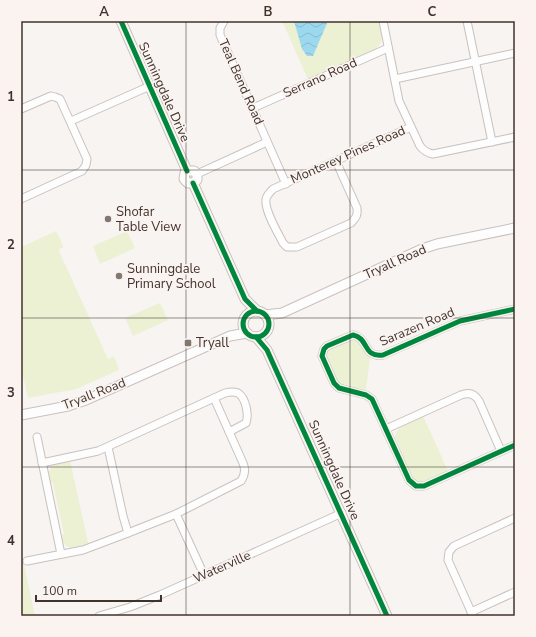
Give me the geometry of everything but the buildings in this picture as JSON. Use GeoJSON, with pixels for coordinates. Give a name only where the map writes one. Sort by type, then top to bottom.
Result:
{"type":"FeatureCollection","features":[{"type":"Feature","properties":{"kind":"street","name":"Sunningdale Drive"},"geometry":{"type":"LineString","coordinates":[[121,21],[187,171]]}},
{"type":"Feature","properties":{"kind":"street","name":"Teal Bend Road"},"geometry":{"type":"LineString","coordinates":[[224,21],[220,28],[220,35],[267,142]]}},
{"type":"Feature","properties":{"kind":"street"},"geometry":{"type":"LineString","coordinates":[[383,21],[399,101],[420,146],[429,154],[437,154],[515,137]]}},
{"type":"Feature","properties":{"kind":"street"},"geometry":{"type":"LineString","coordinates":[[467,21],[492,142]]}},
{"type":"Feature","properties":{"kind":"street","name":"Serrano Road"},"geometry":{"type":"LineString","coordinates":[[253,108],[388,48]]}},
{"type":"Feature","properties":{"kind":"street"},"geometry":{"type":"LineString","coordinates":[[395,79],[515,53]]}},
{"type":"Feature","properties":{"kind":"street"},"geometry":{"type":"LineString","coordinates":[[71,121],[150,86]]}},
{"type":"Feature","properties":{"kind":"street"},"geometry":{"type":"LineString","coordinates":[[21,108],[51,96],[60,99],[87,159],[85,168],[82,171],[21,199]]}},
{"type":"Feature","properties":{"kind":"street","name":"Monterey Pines Road"},"geometry":{"type":"LineString","coordinates":[[267,142],[286,184],[411,127]]}},
{"type":"Feature","properties":{"kind":"street"},"geometry":{"type":"LineString","coordinates":[[197,174],[267,142]]}},
{"type":"Feature","properties":{"kind":"street"},"geometry":{"type":"LineString","coordinates":[[286,184],[269,193],[266,198],[266,206],[283,243],[287,247],[293,248],[351,223],[357,216],[357,208],[336,161]]}},
{"type":"Feature","properties":{"kind":"street"},"geometry":{"type":"LineString","coordinates":[[193,183],[188,183],[184,179],[184,176],[187,171],[192,170],[197,174]]}},
{"type":"Feature","properties":{"kind":"street"},"geometry":{"type":"LineString","coordinates":[[193,183],[197,180],[197,174]]}},
{"type":"Feature","properties":{"kind":"street"},"geometry":{"type":"LineString","coordinates":[[193,183],[245,300],[244,329],[252,335],[262,335],[268,329],[268,320],[245,300]]}},
{"type":"Feature","properties":{"kind":"street","name":"Tryall Road"},"geometry":{"type":"LineString","coordinates":[[268,329],[282,313],[422,249],[437,244],[515,228]]}},
{"type":"Feature","properties":{"kind":"street","name":"Sarazen Road"},"geometry":{"type":"LineString","coordinates":[[386,429],[372,399],[363,394],[340,388],[334,383],[323,360],[323,352],[327,346],[353,335],[362,339],[369,352],[375,355],[383,355],[460,321],[515,309]]}},
{"type":"Feature","properties":{"kind":"street"},"geometry":{"type":"LineString","coordinates":[[244,320],[250,313],[261,313]]}},
{"type":"Feature","properties":{"kind":"street","name":"Tryall Road"},"geometry":{"type":"LineString","coordinates":[[261,313],[282,313]]}},
{"type":"Feature","properties":{"kind":"street","name":"Tryall Road"},"geometry":{"type":"LineString","coordinates":[[230,336],[244,320]]}},
{"type":"Feature","properties":{"kind":"street","name":"Sunningdale Drive"},"geometry":{"type":"LineString","coordinates":[[267,350],[268,329]]}},
{"type":"Feature","properties":{"kind":"street","name":"Sunningdale Drive"},"geometry":{"type":"LineString","coordinates":[[252,335],[267,350],[342,513],[387,616]]}},
{"type":"Feature","properties":{"kind":"street","name":"Tryall Road"},"geometry":{"type":"LineString","coordinates":[[21,415],[68,406],[86,400],[230,336],[252,335]]}},
{"type":"Feature","properties":{"kind":"street"},"geometry":{"type":"LineString","coordinates":[[42,463],[98,451],[225,393],[232,392],[238,393],[247,408],[248,414],[246,423],[229,432]]}},
{"type":"Feature","properties":{"kind":"street"},"geometry":{"type":"LineString","coordinates":[[501,451],[479,401],[471,394],[461,395],[386,429],[409,480],[416,486],[424,486],[515,445]]}},
{"type":"Feature","properties":{"kind":"street"},"geometry":{"type":"LineString","coordinates":[[27,561],[83,550],[176,514],[241,481],[245,468],[214,398]]}},
{"type":"Feature","properties":{"kind":"street"},"geometry":{"type":"LineString","coordinates":[[37,437],[61,554]]}},
{"type":"Feature","properties":{"kind":"street"},"geometry":{"type":"LineString","coordinates":[[108,447],[128,533]]}},
{"type":"Feature","properties":{"kind":"street","name":"Waterville"},"geometry":{"type":"LineString","coordinates":[[99,616],[130,607],[160,595],[342,513]]}},
{"type":"Feature","properties":{"kind":"street"},"geometry":{"type":"LineString","coordinates":[[176,514],[204,575]]}},
{"type":"Feature","properties":{"kind":"street"},"geometry":{"type":"LineString","coordinates":[[515,518],[454,546],[449,552],[448,560],[472,614],[515,592]]}},
{"type":"Feature","properties":{"kind":"green space"},"geometry":{"type":"Polygon","coordinates":[[[282,21],[379,21],[382,32],[382,40],[375,49],[308,79],[282,21]]]}},
{"type":"Feature","properties":{"kind":"green space"},"geometry":{"type":"Polygon","coordinates":[[[56,231],[64,247],[59,249],[59,251],[108,359],[114,356],[119,370],[76,389],[28,398],[21,367],[21,247],[56,231]]]}},
{"type":"Feature","properties":{"kind":"green space"},"geometry":{"type":"Polygon","coordinates":[[[127,231],[135,248],[100,264],[93,246],[127,231]]]}},
{"type":"Feature","properties":{"kind":"green space"},"geometry":{"type":"Polygon","coordinates":[[[160,303],[168,320],[133,336],[125,318],[160,303]]]}},
{"type":"Feature","properties":{"kind":"green space"},"geometry":{"type":"Polygon","coordinates":[[[350,339],[358,341],[364,352],[370,358],[366,390],[342,385],[337,382],[326,356],[329,349],[350,339]]]}},
{"type":"Feature","properties":{"kind":"green space"},"geometry":{"type":"Polygon","coordinates":[[[423,416],[448,471],[422,482],[416,481],[412,478],[395,437],[396,433],[402,426],[423,416]]]}},
{"type":"Feature","properties":{"kind":"green space"},"geometry":{"type":"Polygon","coordinates":[[[70,460],[88,543],[75,547],[68,547],[65,545],[61,536],[64,534],[53,483],[50,482],[49,476],[49,472],[53,466],[70,460]]]}},
{"type":"Feature","properties":{"kind":"green space"},"geometry":{"type":"Polygon","coordinates":[[[21,550],[35,616],[21,616],[21,550]]]}},
{"type":"Feature","properties":{"kind":"water"},"geometry":{"type":"Polygon","coordinates":[[[294,21],[328,21],[313,56],[307,56],[302,49],[294,21]]]}},
{"type":"Feature","properties":{"kind":"cycle path"},"geometry":{"type":"LineString","coordinates":[[121,21],[187,171]]}},
{"type":"Feature","properties":{"kind":"cycle path"},"geometry":{"type":"LineString","coordinates":[[193,183],[245,299],[257,311]]}},
{"type":"Feature","properties":{"kind":"cycle path"},"geometry":{"type":"LineString","coordinates":[[515,309],[460,321],[383,355],[372,354],[362,340],[353,335],[327,346],[324,349],[322,356],[334,383],[339,388],[366,395],[372,399],[409,480],[416,486],[424,486],[515,445]]}},
{"type":"Feature","properties":{"kind":"cycle path"},"geometry":{"type":"LineString","coordinates":[[256,311],[265,315],[269,324],[265,333],[256,337],[247,333],[243,324],[247,315],[256,311]]}},
{"type":"Feature","properties":{"kind":"cycle path"},"geometry":{"type":"LineString","coordinates":[[256,337],[267,350],[387,616]]}},
{"type":"Feature","properties":{"kind":"place","name":"Shofar Table View"},"geometry":{"type":"Point","coordinates":[108,219]}},
{"type":"Feature","properties":{"kind":"place","name":"Sunningdale Primary School"},"geometry":{"type":"Point","coordinates":[119,276]}},
{"type":"Feature","properties":{"kind":"place","name":"Tryall"},"geometry":{"type":"Point","coordinates":[188,343]}}]}
